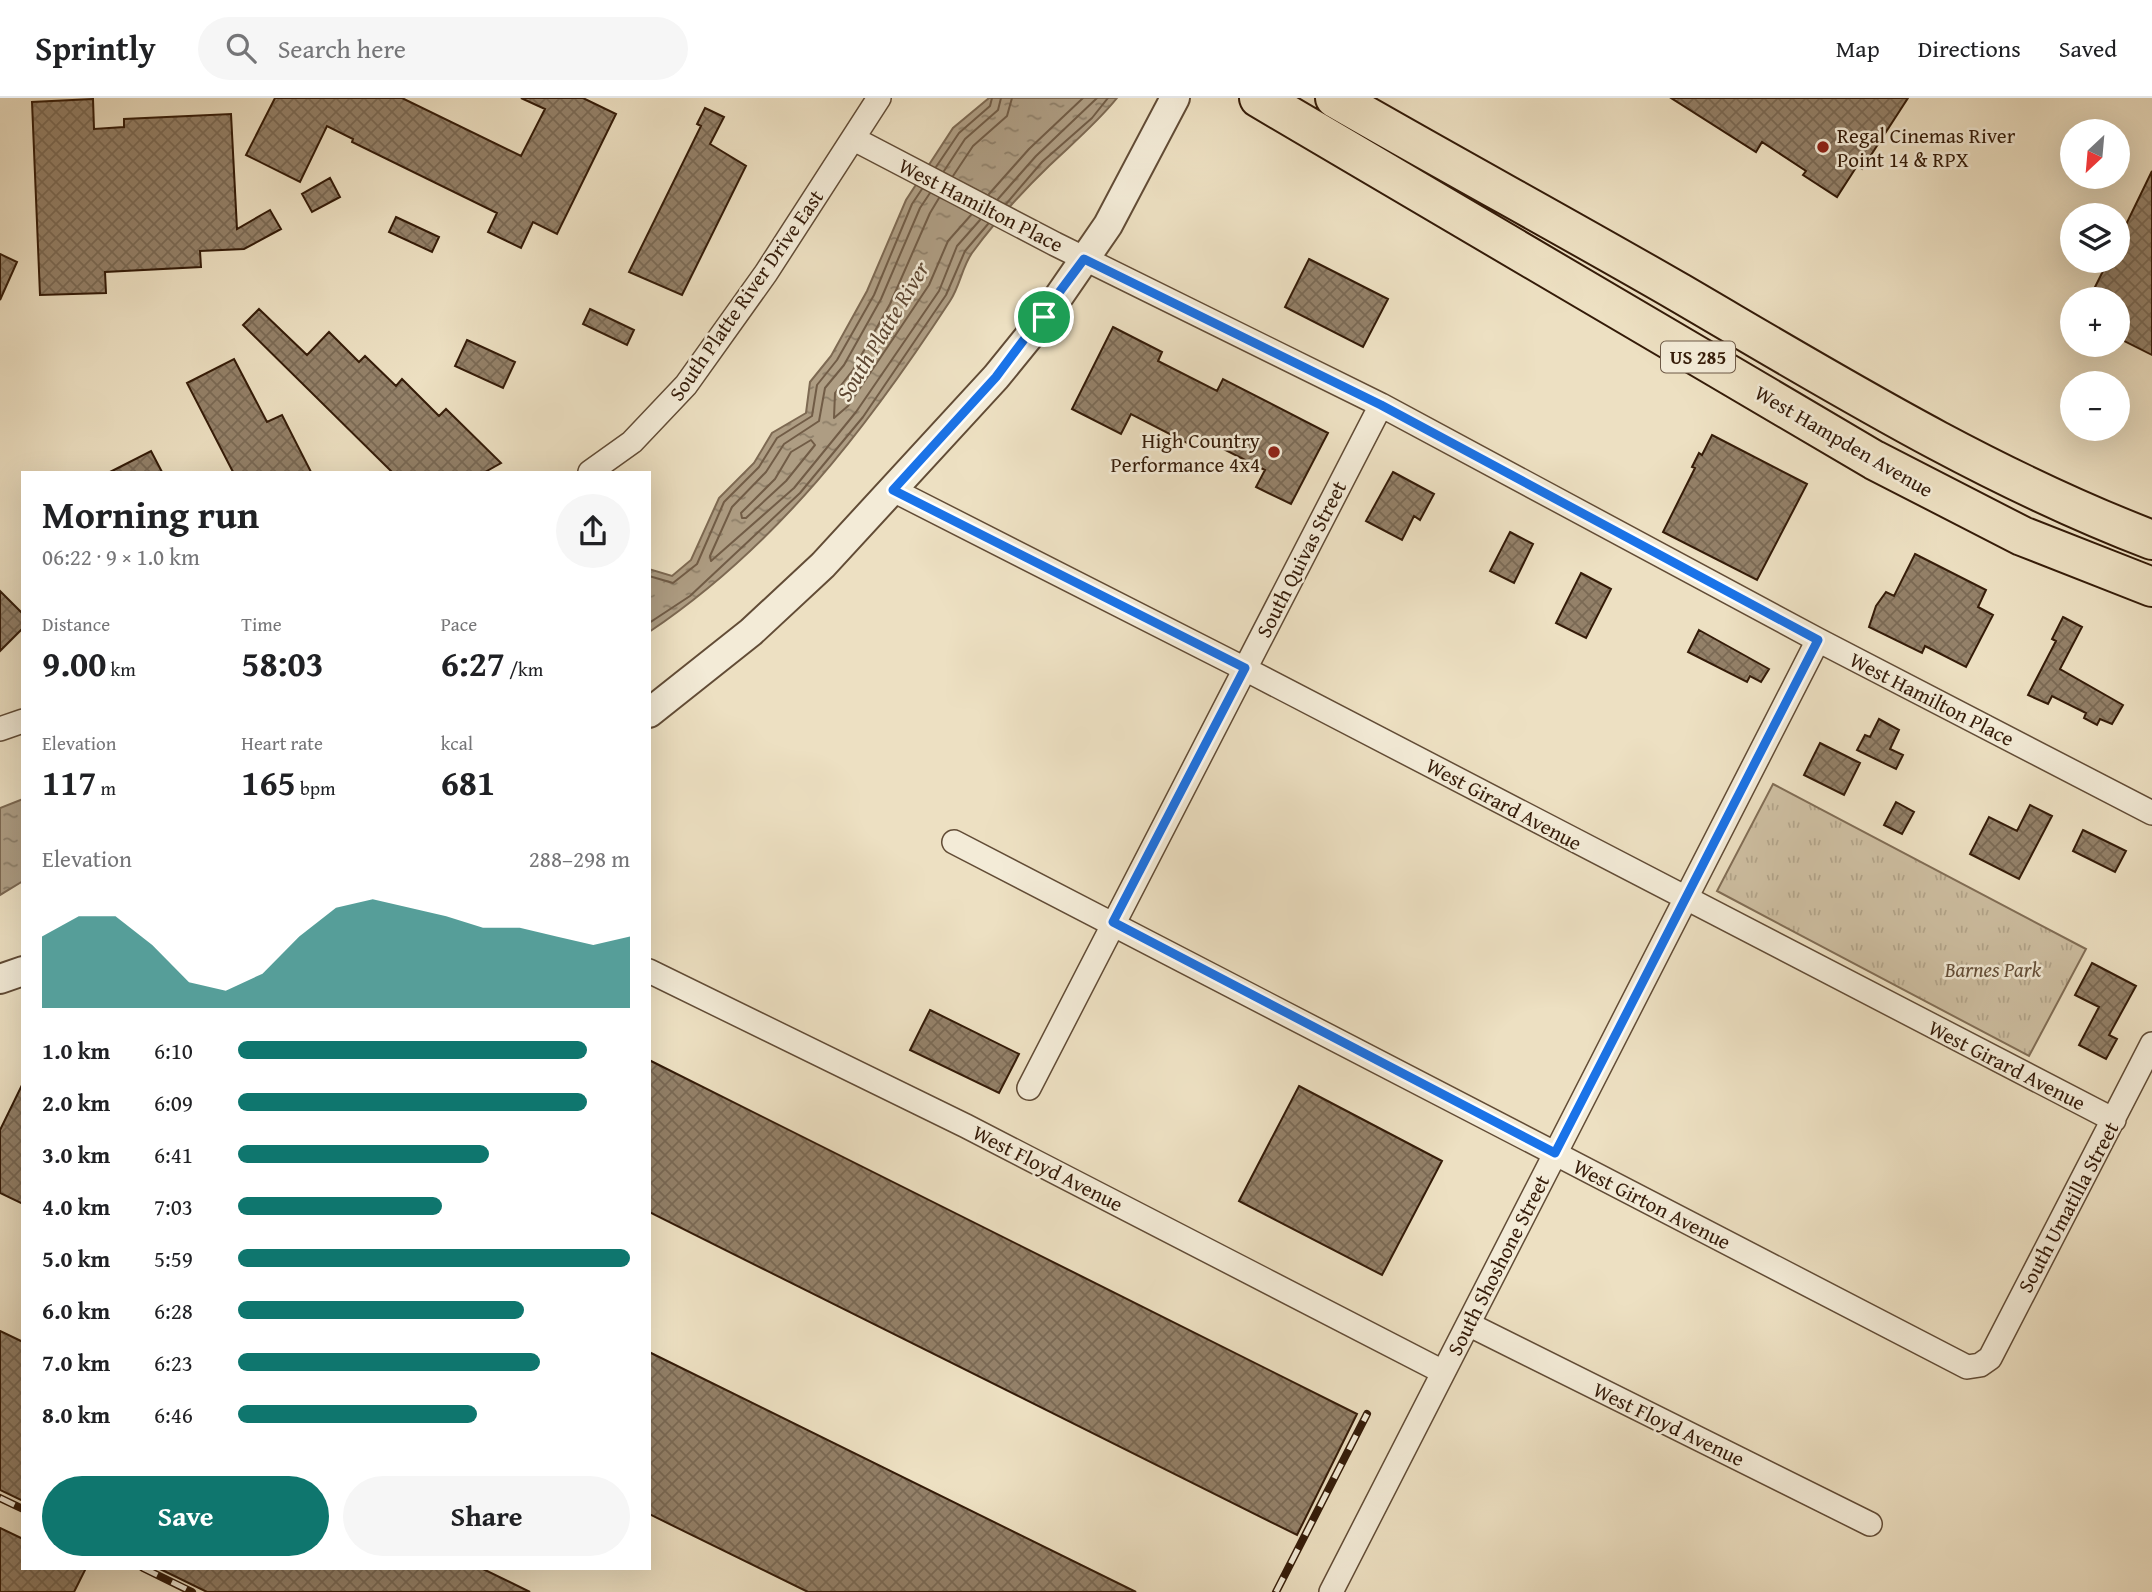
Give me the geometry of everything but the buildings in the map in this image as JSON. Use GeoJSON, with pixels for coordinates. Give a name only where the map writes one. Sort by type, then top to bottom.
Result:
{"type":"FeatureCollection","features":[{"type":"Feature","properties":{"kind":"highway","name":"West Hampden Avenue"},"geometry":{"type":"LineString","coordinates":[[1259,98],[1874,460],[2022,536],[2152,587]]}},
{"type":"Feature","properties":{"kind":"highway","name":"US 285"},"geometry":{"type":"LineString","coordinates":[[1335,98],[1577,233],[1955,452],[2058,501],[2152,540]]}},
{"type":"Feature","properties":{"kind":"street","name":"South Platte River Drive East"},"geometry":{"type":"LineString","coordinates":[[591,471],[632,442],[686,385],[766,274],[879,98]]}},
{"type":"Feature","properties":{"kind":"street"},"geometry":{"type":"LineString","coordinates":[[651,711],[779,607],[823,565],[996,377],[1108,225],[1175,98]]}},
{"type":"Feature","properties":{"kind":"street","name":"West Hamilton Place"},"geometry":{"type":"LineString","coordinates":[[854,139],[1084,259],[1381,405],[1818,640],[2152,813]]}},
{"type":"Feature","properties":{"kind":"street","name":"South Quivas Street"},"geometry":{"type":"LineString","coordinates":[[1029,1087],[1381,405]]}},
{"type":"Feature","properties":{"kind":"street","name":"West Girard Avenue"},"geometry":{"type":"LineString","coordinates":[[893,490],[1245,668],[2114,1120]]}},
{"type":"Feature","properties":{"kind":"street","name":"South Shoshone Street"},"geometry":{"type":"LineString","coordinates":[[1331,1592],[1818,640]]}},
{"type":"Feature","properties":{"kind":"street"},"geometry":{"type":"LineString","coordinates":[[0,729],[21,722]]}},
{"type":"Feature","properties":{"kind":"street","name":"West Girton Avenue"},"geometry":{"type":"LineString","coordinates":[[954,842],[1113,922],[1967,1367],[1980,1365]]}},
{"type":"Feature","properties":{"kind":"street"},"geometry":{"type":"LineString","coordinates":[[0,979],[21,972]]}},
{"type":"Feature","properties":{"kind":"street","name":"West Floyd Avenue"},"geometry":{"type":"LineString","coordinates":[[651,972],[966,1126],[1443,1372]]}},
{"type":"Feature","properties":{"kind":"street","name":"South Umatilla Street"},"geometry":{"type":"LineString","coordinates":[[1980,1365],[1990,1359],[2152,1044]]}},
{"type":"Feature","properties":{"kind":"street","name":"West Floyd Avenue"},"geometry":{"type":"LineString","coordinates":[[1468,1324],[1870,1524]]}},
{"type":"Feature","properties":{"kind":"green space","name":"Barnes Park"},"geometry":{"type":"Polygon","coordinates":[[[1773,784],[2086,949],[2029,1056],[1717,891],[1773,784]]]}},
{"type":"Feature","properties":{"kind":"water","name":"South Platte River"},"geometry":{"type":"Polygon","coordinates":[[[989,98],[1117,98],[999,219],[969,258],[953,295],[886,394],[816,482],[779,523],[738,562],[651,631],[651,570],[672,576],[691,560],[719,498],[754,463],[772,433],[806,413],[810,382],[831,356],[867,291],[906,200],[953,128],[989,98]]]}},
{"type":"Feature","properties":{"kind":"water"},"geometry":{"type":"Polygon","coordinates":[[[21,800],[21,882],[0,895],[0,808],[21,800]]]}},
{"type":"Feature","properties":{"kind":"railway"},"geometry":{"type":"LineString","coordinates":[[1276,1592],[1367,1414]]}},
{"type":"Feature","properties":{"kind":"railway"},"geometry":{"type":"LineString","coordinates":[[0,1498],[21,1508]]}},
{"type":"Feature","properties":{"kind":"railway"},"geometry":{"type":"LineString","coordinates":[[147,1570],[192,1592]]}},
{"type":"Feature","properties":{"kind":"place","name":"Regal Cinemas River Point 14 & RPX"},"geometry":{"type":"Point","coordinates":[1823,147]}},
{"type":"Feature","properties":{"kind":"place","name":"High Country Performance 4x4"},"geometry":{"type":"Point","coordinates":[1274,452]}},
{"type":"Feature","properties":{"kind":"route"},"geometry":{"type":"LineString","coordinates":[[1084,259],[1381,405],[1818,640],[1555,1153],[1113,922],[1245,668],[893,490],[928,448],[996,377],[1044,317],[1084,259]]}}]}
